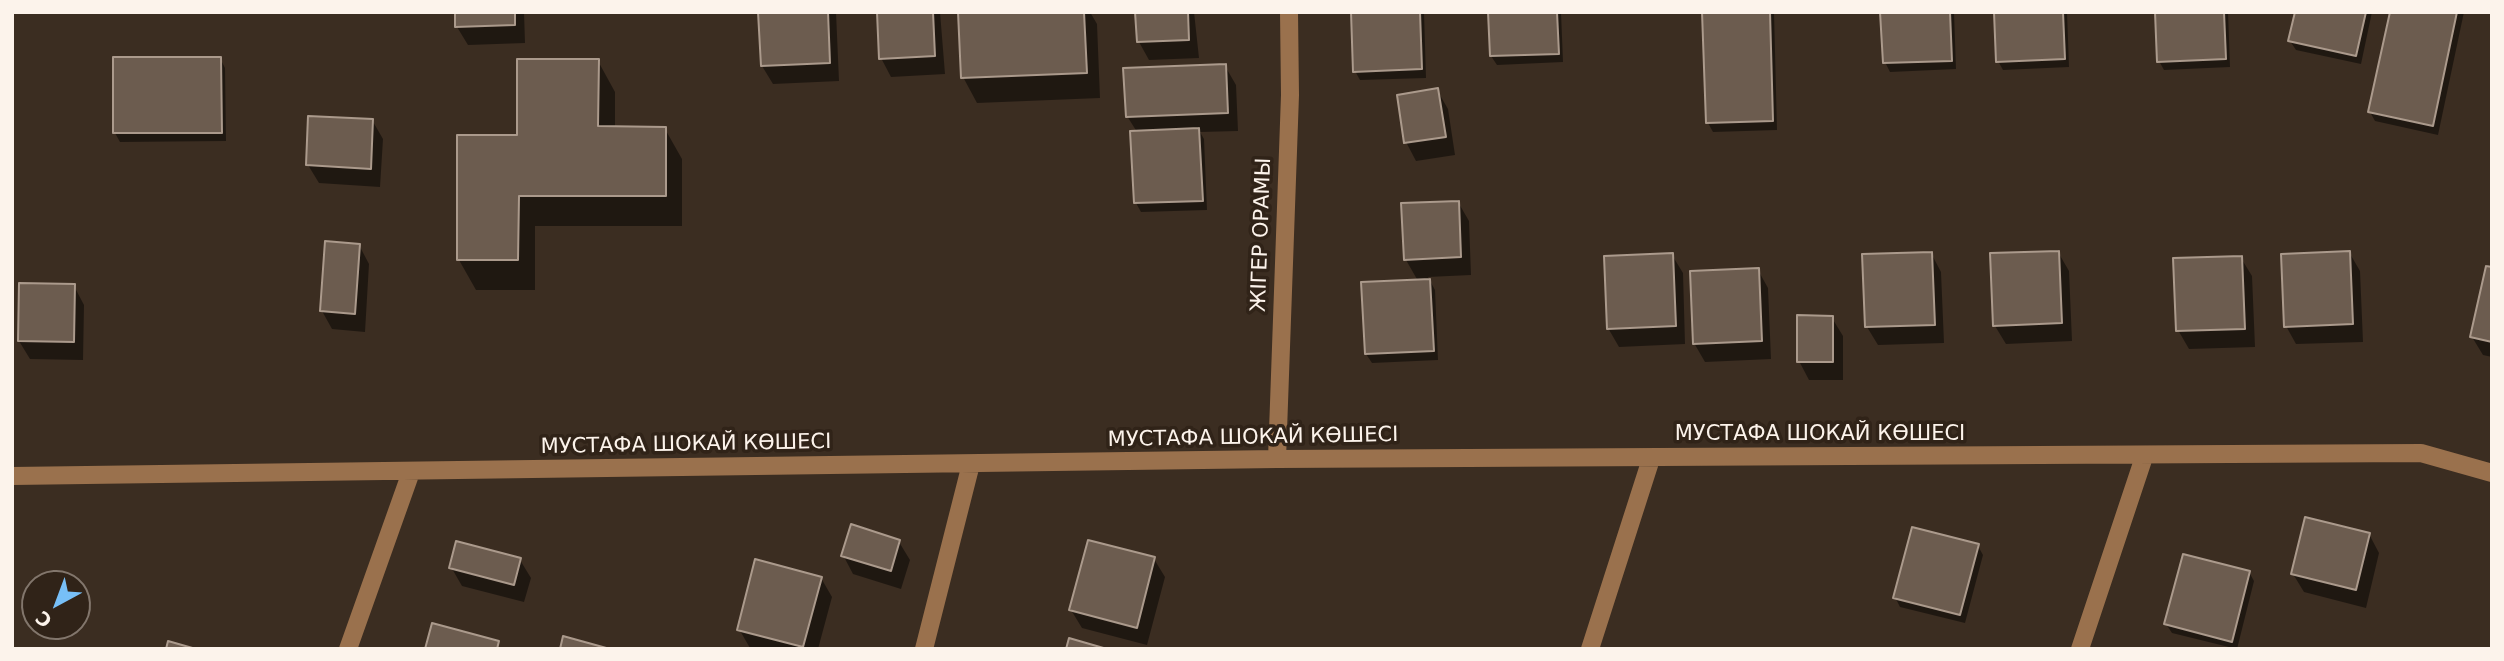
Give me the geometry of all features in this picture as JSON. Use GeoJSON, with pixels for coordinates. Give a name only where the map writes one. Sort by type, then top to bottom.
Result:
{"type":"FeatureCollection","features":[{"type":"Feature","properties":{"kind":"street","name":"ЖІГЕР ОРАМЫ"},"geometry":{"type":"LineString","coordinates":[[1278,459],[1290,95],[1289,12]]}},
{"type":"Feature","properties":{"kind":"street","name":"МУСТАФА ШОКАЙ КӨШЕСІ"},"geometry":{"type":"LineString","coordinates":[[12,476],[1278,459],[2144,457],[2421,453],[2492,473]]}},
{"type":"Feature","properties":{"kind":"street"},"geometry":{"type":"LineString","coordinates":[[2080,649],[2144,457]]}},
{"type":"Feature","properties":{"kind":"street"},"geometry":{"type":"LineString","coordinates":[[1590,649],[1651,459]]}},
{"type":"Feature","properties":{"kind":"street"},"geometry":{"type":"LineString","coordinates":[[924,649],[971,464]]}},
{"type":"Feature","properties":{"kind":"street"},"geometry":{"type":"LineString","coordinates":[[348,649],[411,472]]}},
{"type":"Feature","properties":{"kind":"building"},"geometry":{"type":"Polygon","coordinates":[[[455,12],[515,12],[515,25],[455,27],[455,12]]]}},
{"type":"Feature","properties":{"kind":"building"},"geometry":{"type":"Polygon","coordinates":[[[758,12],[828,12],[830,63],[761,66],[758,12]]]}},
{"type":"Feature","properties":{"kind":"building"},"geometry":{"type":"Polygon","coordinates":[[[877,12],[933,12],[935,56],[879,59],[877,12]]]}},
{"type":"Feature","properties":{"kind":"building"},"geometry":{"type":"Polygon","coordinates":[[[958,12],[1084,12],[1087,73],[961,78],[958,12]]]}},
{"type":"Feature","properties":{"kind":"building"},"geometry":{"type":"Polygon","coordinates":[[[1135,12],[1188,12],[1189,40],[1137,42],[1135,12]]]}},
{"type":"Feature","properties":{"kind":"building"},"geometry":{"type":"Polygon","coordinates":[[[1351,12],[1420,12],[1422,69],[1353,72],[1351,12]]]}},
{"type":"Feature","properties":{"kind":"building"},"geometry":{"type":"Polygon","coordinates":[[[1488,12],[1557,12],[1559,54],[1490,56],[1488,12]]]}},
{"type":"Feature","properties":{"kind":"building"},"geometry":{"type":"Polygon","coordinates":[[[1702,12],[1770,12],[1773,121],[1706,123],[1702,12]]]}},
{"type":"Feature","properties":{"kind":"building"},"geometry":{"type":"Polygon","coordinates":[[[1880,12],[1950,12],[1952,61],[1883,63],[1880,12]]]}},
{"type":"Feature","properties":{"kind":"building"},"geometry":{"type":"Polygon","coordinates":[[[1994,12],[2063,12],[2065,59],[1996,62],[1994,12]]]}},
{"type":"Feature","properties":{"kind":"building"},"geometry":{"type":"Polygon","coordinates":[[[2155,12],[2224,12],[2226,59],[2157,62],[2155,12]]]}},
{"type":"Feature","properties":{"kind":"building"},"geometry":{"type":"Polygon","coordinates":[[[2295,12],[2366,12],[2356,56],[2288,41],[2295,12]]]}},
{"type":"Feature","properties":{"kind":"building"},"geometry":{"type":"Polygon","coordinates":[[[2390,12],[2457,12],[2433,126],[2368,112],[2390,12]]]}},
{"type":"Feature","properties":{"kind":"building"},"geometry":{"type":"Polygon","coordinates":[[[113,57],[221,57],[222,133],[113,133],[113,57]]]}},
{"type":"Feature","properties":{"kind":"building"},"geometry":{"type":"Polygon","coordinates":[[[517,59],[599,59],[598,126],[666,127],[666,196],[519,196],[518,260],[457,260],[457,135],[517,135],[517,59]]]}},
{"type":"Feature","properties":{"kind":"building"},"geometry":{"type":"Polygon","coordinates":[[[1226,64],[1228,113],[1126,117],[1123,68],[1226,64]]]}},
{"type":"Feature","properties":{"kind":"building"},"geometry":{"type":"Polygon","coordinates":[[[1438,88],[1446,137],[1404,143],[1397,95],[1438,88]]]}},
{"type":"Feature","properties":{"kind":"building"},"geometry":{"type":"Polygon","coordinates":[[[308,116],[373,119],[371,169],[306,165],[308,116]]]}},
{"type":"Feature","properties":{"kind":"building"},"geometry":{"type":"Polygon","coordinates":[[[1199,128],[1203,201],[1134,203],[1130,131],[1199,128]]]}},
{"type":"Feature","properties":{"kind":"building"},"geometry":{"type":"Polygon","coordinates":[[[1459,201],[1461,257],[1404,260],[1401,203],[1459,201]]]}},
{"type":"Feature","properties":{"kind":"building"},"geometry":{"type":"Polygon","coordinates":[[[325,241],[360,244],[355,314],[320,311],[325,241]]]}},
{"type":"Feature","properties":{"kind":"building"},"geometry":{"type":"Polygon","coordinates":[[[2059,251],[2062,323],[1993,326],[1990,253],[2059,251]]]}},
{"type":"Feature","properties":{"kind":"building"},"geometry":{"type":"Polygon","coordinates":[[[2350,251],[2353,324],[2284,327],[2281,254],[2350,251]]]}},
{"type":"Feature","properties":{"kind":"building"},"geometry":{"type":"Polygon","coordinates":[[[1932,252],[1935,325],[1865,327],[1862,254],[1932,252]]]}},
{"type":"Feature","properties":{"kind":"building"},"geometry":{"type":"Polygon","coordinates":[[[1673,253],[1676,326],[1607,329],[1604,256],[1673,253]]]}},
{"type":"Feature","properties":{"kind":"building"},"geometry":{"type":"Polygon","coordinates":[[[2242,256],[2245,329],[2176,331],[2173,258],[2242,256]]]}},
{"type":"Feature","properties":{"kind":"building"},"geometry":{"type":"Polygon","coordinates":[[[2486,266],[2492,267],[2492,342],[2470,337],[2486,266]]]}},
{"type":"Feature","properties":{"kind":"building"},"geometry":{"type":"Polygon","coordinates":[[[1759,268],[1762,341],[1693,344],[1690,271],[1759,268]]]}},
{"type":"Feature","properties":{"kind":"building"},"geometry":{"type":"Polygon","coordinates":[[[1430,279],[1434,351],[1365,354],[1361,282],[1430,279]]]}},
{"type":"Feature","properties":{"kind":"building"},"geometry":{"type":"Polygon","coordinates":[[[19,283],[75,284],[74,342],[18,341],[19,283]]]}},
{"type":"Feature","properties":{"kind":"building"},"geometry":{"type":"Polygon","coordinates":[[[1797,315],[1833,316],[1833,362],[1797,362],[1797,315]]]}},
{"type":"Feature","properties":{"kind":"building"},"geometry":{"type":"Polygon","coordinates":[[[2305,517],[2370,533],[2356,590],[2291,574],[2305,517]]]}},
{"type":"Feature","properties":{"kind":"building"},"geometry":{"type":"Polygon","coordinates":[[[851,524],[900,540],[891,571],[841,556],[851,524]]]}},
{"type":"Feature","properties":{"kind":"building"},"geometry":{"type":"Polygon","coordinates":[[[1912,527],[1979,544],[1960,615],[1893,598],[1912,527]]]}},
{"type":"Feature","properties":{"kind":"building"},"geometry":{"type":"Polygon","coordinates":[[[1088,540],[1155,557],[1137,628],[1069,610],[1088,540]]]}},
{"type":"Feature","properties":{"kind":"building"},"geometry":{"type":"Polygon","coordinates":[[[456,541],[521,558],[514,585],[449,568],[456,541]]]}},
{"type":"Feature","properties":{"kind":"building"},"geometry":{"type":"Polygon","coordinates":[[[2183,554],[2250,571],[2232,642],[2164,624],[2183,554]]]}},
{"type":"Feature","properties":{"kind":"building"},"geometry":{"type":"Polygon","coordinates":[[[755,559],[822,577],[803,647],[737,630],[755,559]]]}},
{"type":"Feature","properties":{"kind":"building"},"geometry":{"type":"Polygon","coordinates":[[[432,623],[499,641],[497,649],[425,649],[432,623]]]}},
{"type":"Feature","properties":{"kind":"building"},"geometry":{"type":"Polygon","coordinates":[[[563,636],[610,649],[560,649],[563,636]]]}},
{"type":"Feature","properties":{"kind":"building"},"geometry":{"type":"Polygon","coordinates":[[[1069,638],[1107,649],[1066,649],[1069,638]]]}},
{"type":"Feature","properties":{"kind":"building"},"geometry":{"type":"Polygon","coordinates":[[[168,641],[196,649],[166,649],[168,641]]]}}]}
